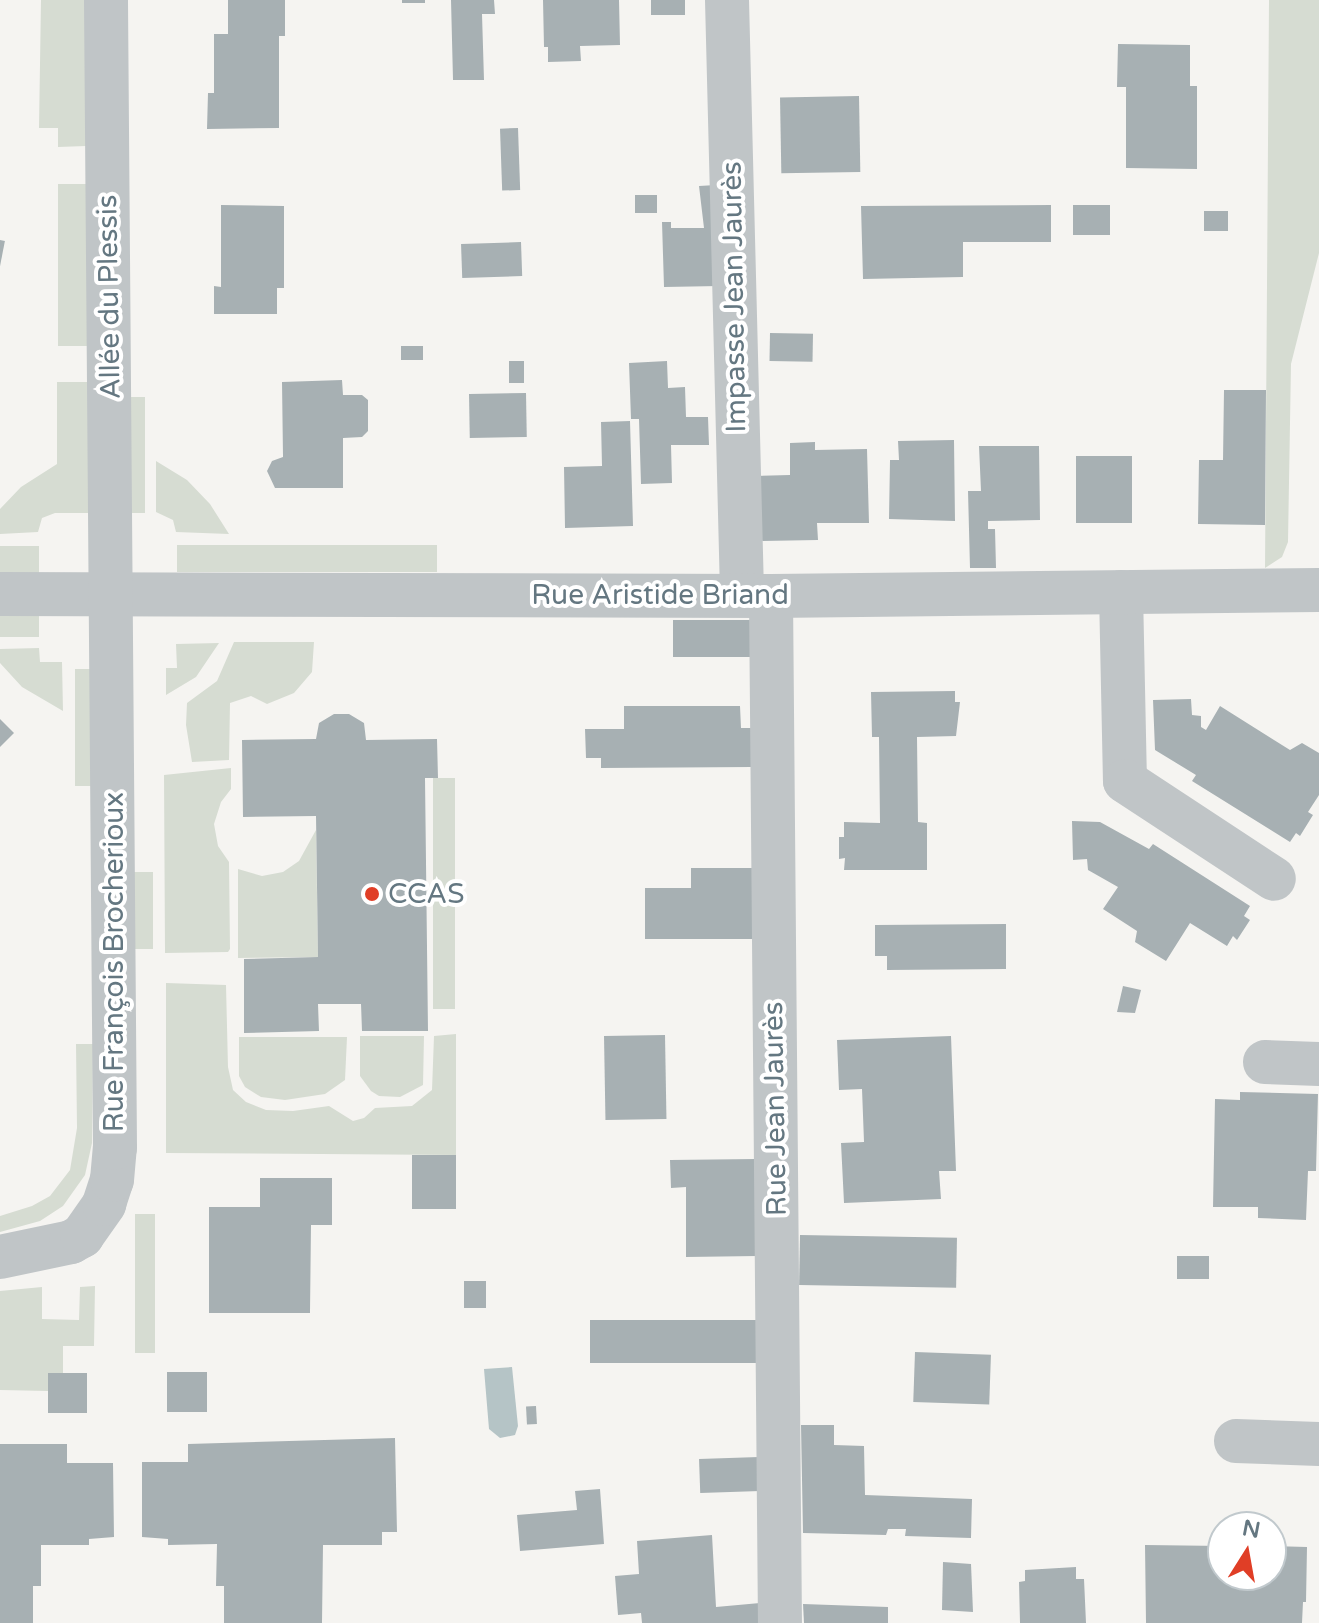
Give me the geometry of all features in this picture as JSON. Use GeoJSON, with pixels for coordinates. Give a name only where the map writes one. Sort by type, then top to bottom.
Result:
{"type":"FeatureCollection","features":[{"type":"Feature","properties":{"kind":"street","name":"Allée du Plessis"},"geometry":{"type":"LineString","coordinates":[[106,0],[111,594]]}},
{"type":"Feature","properties":{"kind":"street","name":"Impasse Jean Jaurès"},"geometry":{"type":"LineString","coordinates":[[727,0],[756,595]]}},
{"type":"Feature","properties":{"kind":"street","name":"Rue Aristide Briand"},"geometry":{"type":"LineString","coordinates":[[0,594],[756,595],[1319,590]]}},
{"type":"Feature","properties":{"kind":"street"},"geometry":{"type":"LineString","coordinates":[[1121,592],[1125,781],[1274,879]]}},
{"type":"Feature","properties":{"kind":"street","name":"Rue François Brocherioux"},"geometry":{"type":"LineString","coordinates":[[0,1257],[71,1242],[82,1236],[99,1216],[112,1180],[115,1133],[111,594]]}},
{"type":"Feature","properties":{"kind":"street","name":"Rue Jean Jaurès"},"geometry":{"type":"LineString","coordinates":[[756,595],[780,1623]]}},
{"type":"Feature","properties":{"kind":"street"},"geometry":{"type":"LineString","coordinates":[[1265,1062],[1319,1064]]}},
{"type":"Feature","properties":{"kind":"street"},"geometry":{"type":"LineString","coordinates":[[1236,1441],[1319,1444]]}},
{"type":"Feature","properties":{"kind":"shaded area"},"geometry":{"type":"Polygon","coordinates":[[[41,0],[86,0],[86,146],[58,147],[58,128],[39,128],[41,0]]]}},
{"type":"Feature","properties":{"kind":"shaded area"},"geometry":{"type":"Polygon","coordinates":[[[1269,0],[1319,0],[1319,253],[1291,364],[1288,542],[1282,557],[1265,568],[1269,0]]]}},
{"type":"Feature","properties":{"kind":"shaded area"},"geometry":{"type":"Polygon","coordinates":[[[58,184],[88,184],[88,346],[58,346],[58,184]]]}},
{"type":"Feature","properties":{"kind":"shaded area"},"geometry":{"type":"Polygon","coordinates":[[[57,382],[88,382],[88,513],[55,513],[42,518],[38,532],[0,534],[0,509],[21,487],[57,464],[57,382]]]}},
{"type":"Feature","properties":{"kind":"shaded area"},"geometry":{"type":"Polygon","coordinates":[[[128,397],[145,397],[145,513],[128,513],[128,397]]]}},
{"type":"Feature","properties":{"kind":"shaded area"},"geometry":{"type":"Polygon","coordinates":[[[156,461],[187,480],[210,504],[229,534],[176,532],[173,520],[156,512],[156,461]]]}},
{"type":"Feature","properties":{"kind":"shaded area"},"geometry":{"type":"Polygon","coordinates":[[[177,545],[437,545],[437,572],[177,572],[177,545]]]}},
{"type":"Feature","properties":{"kind":"shaded area"},"geometry":{"type":"Polygon","coordinates":[[[0,546],[39,546],[39,574],[0,574],[0,546]]]}},
{"type":"Feature","properties":{"kind":"shaded area"},"geometry":{"type":"Polygon","coordinates":[[[0,615],[39,615],[39,637],[0,637],[0,615]]]}},
{"type":"Feature","properties":{"kind":"shaded area"},"geometry":{"type":"Polygon","coordinates":[[[234,642],[314,642],[312,672],[294,693],[267,704],[251,696],[230,703],[229,760],[192,762],[186,725],[187,703],[217,681],[234,642]]]}},
{"type":"Feature","properties":{"kind":"shaded area"},"geometry":{"type":"Polygon","coordinates":[[[219,643],[196,677],[166,695],[166,668],[177,668],[176,644],[219,643]]]}},
{"type":"Feature","properties":{"kind":"shaded area"},"geometry":{"type":"Polygon","coordinates":[[[39,648],[40,662],[62,662],[63,711],[22,687],[0,663],[0,649],[39,648]]]}},
{"type":"Feature","properties":{"kind":"shaded area"},"geometry":{"type":"Polygon","coordinates":[[[75,669],[93,669],[93,786],[75,786],[75,669]]]}},
{"type":"Feature","properties":{"kind":"shaded area"},"geometry":{"type":"Polygon","coordinates":[[[231,768],[231,789],[221,802],[214,824],[218,846],[229,862],[230,949],[228,952],[165,953],[164,775],[231,768]]]}},
{"type":"Feature","properties":{"kind":"shaded area"},"geometry":{"type":"Polygon","coordinates":[[[433,778],[455,778],[455,1009],[433,1009],[433,778]]]}},
{"type":"Feature","properties":{"kind":"shaded area"},"geometry":{"type":"Polygon","coordinates":[[[316,830],[318,957],[238,958],[238,869],[262,876],[283,872],[299,861],[316,830]]]}},
{"type":"Feature","properties":{"kind":"shaded area"},"geometry":{"type":"Polygon","coordinates":[[[133,872],[153,872],[153,949],[133,949],[133,872]]]}},
{"type":"Feature","properties":{"kind":"shaded area"},"geometry":{"type":"Polygon","coordinates":[[[166,983],[226,985],[228,1067],[233,1090],[246,1102],[266,1110],[293,1111],[329,1106],[353,1121],[364,1118],[375,1108],[412,1106],[432,1090],[434,1036],[456,1034],[456,1155],[166,1153],[166,983]]]}},
{"type":"Feature","properties":{"kind":"shaded area"},"geometry":{"type":"Polygon","coordinates":[[[360,1036],[424,1036],[423,1085],[400,1097],[379,1096],[371,1091],[360,1076],[360,1036]]]}},
{"type":"Feature","properties":{"kind":"shaded area"},"geometry":{"type":"Polygon","coordinates":[[[239,1037],[347,1037],[345,1080],[325,1094],[285,1100],[261,1097],[245,1087],[239,1076],[239,1037]]]}},
{"type":"Feature","properties":{"kind":"shaded area"},"geometry":{"type":"Polygon","coordinates":[[[76,1044],[93,1044],[92,1143],[85,1175],[63,1206],[40,1221],[0,1232],[0,1216],[32,1206],[50,1196],[70,1170],[77,1128],[76,1044]]]}},
{"type":"Feature","properties":{"kind":"shaded area"},"geometry":{"type":"Polygon","coordinates":[[[135,1214],[155,1214],[155,1353],[135,1353],[135,1214]]]}},
{"type":"Feature","properties":{"kind":"shaded area"},"geometry":{"type":"Polygon","coordinates":[[[95,1286],[94,1346],[63,1346],[63,1373],[48,1374],[48,1391],[0,1390],[0,1291],[42,1287],[42,1319],[79,1320],[80,1287],[95,1286]]]}},
{"type":"Feature","properties":{"kind":"shaded area"},"geometry":{"type":"Polygon","coordinates":[[[512,1367],[518,1426],[515,1435],[500,1438],[489,1429],[484,1369],[512,1367]]]}},
{"type":"Feature","properties":{"kind":"building"},"geometry":{"type":"Polygon","coordinates":[[[228,0],[285,0],[285,36],[279,36],[279,128],[207,129],[208,93],[214,93],[214,34],[228,34],[228,0]]]}},
{"type":"Feature","properties":{"kind":"building"},"geometry":{"type":"Polygon","coordinates":[[[402,0],[425,0],[425,3],[402,3],[402,0]]]}},
{"type":"Feature","properties":{"kind":"building"},"geometry":{"type":"Polygon","coordinates":[[[451,0],[494,0],[495,14],[482,14],[484,80],[453,80],[451,0]]]}},
{"type":"Feature","properties":{"kind":"building"},"geometry":{"type":"Polygon","coordinates":[[[543,0],[619,0],[620,45],[580,46],[581,61],[548,62],[548,47],[544,47],[543,0]]]}},
{"type":"Feature","properties":{"kind":"building"},"geometry":{"type":"Polygon","coordinates":[[[651,0],[685,0],[685,15],[651,15],[651,0]]]}},
{"type":"Feature","properties":{"kind":"building"},"geometry":{"type":"Polygon","coordinates":[[[1118,44],[1190,45],[1190,86],[1197,86],[1197,169],[1126,168],[1126,87],[1117,87],[1118,44]]]}},
{"type":"Feature","properties":{"kind":"building"},"geometry":{"type":"Polygon","coordinates":[[[859,96],[860,172],[781,173],[780,97],[859,96]]]}},
{"type":"Feature","properties":{"kind":"building"},"geometry":{"type":"Polygon","coordinates":[[[518,128],[520,190],[502,191],[500,129],[518,128]]]}},
{"type":"Feature","properties":{"kind":"building"},"geometry":{"type":"Polygon","coordinates":[[[716,185],[719,286],[664,287],[662,222],[671,222],[671,228],[704,228],[699,186],[716,185]]]}},
{"type":"Feature","properties":{"kind":"building"},"geometry":{"type":"Polygon","coordinates":[[[635,195],[657,195],[657,213],[635,213],[635,195]]]}},
{"type":"Feature","properties":{"kind":"building"},"geometry":{"type":"Polygon","coordinates":[[[221,205],[284,206],[284,288],[277,288],[277,314],[214,314],[214,286],[221,287],[221,205]]]}},
{"type":"Feature","properties":{"kind":"building"},"geometry":{"type":"Polygon","coordinates":[[[1051,205],[1051,242],[963,242],[963,277],[863,279],[861,206],[1051,205]]]}},
{"type":"Feature","properties":{"kind":"building"},"geometry":{"type":"Polygon","coordinates":[[[1073,205],[1110,205],[1110,235],[1073,235],[1073,205]]]}},
{"type":"Feature","properties":{"kind":"building"},"geometry":{"type":"Polygon","coordinates":[[[1204,211],[1228,211],[1228,231],[1204,231],[1204,211]]]}},
{"type":"Feature","properties":{"kind":"building"},"geometry":{"type":"Polygon","coordinates":[[[0,240],[5,241],[0,266],[0,240]]]}},
{"type":"Feature","properties":{"kind":"building"},"geometry":{"type":"Polygon","coordinates":[[[521,242],[522,276],[462,278],[461,244],[521,242]]]}},
{"type":"Feature","properties":{"kind":"building"},"geometry":{"type":"Polygon","coordinates":[[[770,333],[813,334],[813,362],[770,361],[770,333]]]}},
{"type":"Feature","properties":{"kind":"building"},"geometry":{"type":"Polygon","coordinates":[[[401,346],[423,346],[423,360],[401,360],[401,346]]]}},
{"type":"Feature","properties":{"kind":"building"},"geometry":{"type":"Polygon","coordinates":[[[509,361],[524,361],[524,383],[509,383],[509,361]]]}},
{"type":"Feature","properties":{"kind":"building"},"geometry":{"type":"Polygon","coordinates":[[[667,361],[668,388],[685,387],[686,417],[708,417],[709,445],[671,445],[672,483],[641,484],[639,419],[631,419],[629,363],[667,361]]]}},
{"type":"Feature","properties":{"kind":"building"},"geometry":{"type":"Polygon","coordinates":[[[342,380],[343,395],[362,395],[368,400],[368,431],[362,437],[343,438],[343,488],[275,488],[267,471],[272,461],[283,457],[282,382],[342,380]]]}},
{"type":"Feature","properties":{"kind":"building"},"geometry":{"type":"Polygon","coordinates":[[[1224,390],[1266,390],[1265,525],[1198,524],[1199,460],[1223,460],[1224,390]]]}},
{"type":"Feature","properties":{"kind":"building"},"geometry":{"type":"Polygon","coordinates":[[[526,393],[527,437],[470,438],[469,394],[526,393]]]}},
{"type":"Feature","properties":{"kind":"building"},"geometry":{"type":"Polygon","coordinates":[[[630,421],[633,526],[565,528],[564,467],[602,466],[601,422],[630,421]]]}},
{"type":"Feature","properties":{"kind":"building"},"geometry":{"type":"Polygon","coordinates":[[[954,440],[955,521],[889,519],[890,460],[899,460],[898,441],[954,440]]]}},
{"type":"Feature","properties":{"kind":"building"},"geometry":{"type":"Polygon","coordinates":[[[815,442],[815,450],[867,449],[869,523],[817,523],[818,540],[755,541],[753,476],[790,475],[790,443],[815,442]]]}},
{"type":"Feature","properties":{"kind":"building"},"geometry":{"type":"Polygon","coordinates":[[[979,446],[1039,446],[1040,520],[988,521],[988,529],[995,529],[996,568],[970,568],[968,491],[981,491],[979,446]]]}},
{"type":"Feature","properties":{"kind":"building"},"geometry":{"type":"Polygon","coordinates":[[[1076,456],[1132,456],[1132,523],[1076,523],[1076,456]]]}},
{"type":"Feature","properties":{"kind":"building"},"geometry":{"type":"Polygon","coordinates":[[[673,620],[750,620],[750,657],[673,657],[673,620]]]}},
{"type":"Feature","properties":{"kind":"building"},"geometry":{"type":"Polygon","coordinates":[[[955,691],[955,702],[960,702],[956,736],[917,737],[918,822],[927,823],[927,870],[844,870],[845,858],[839,859],[839,837],[844,837],[844,822],[880,823],[879,737],[872,737],[871,692],[955,691]]]}},
{"type":"Feature","properties":{"kind":"building"},"geometry":{"type":"Polygon","coordinates":[[[1191,699],[1192,715],[1201,716],[1201,727],[1206,730],[1220,706],[1290,750],[1302,743],[1319,753],[1319,795],[1308,812],[1313,815],[1300,836],[1296,833],[1290,842],[1192,781],[1196,775],[1155,750],[1153,700],[1191,699]]]}},
{"type":"Feature","properties":{"kind":"building"},"geometry":{"type":"Polygon","coordinates":[[[624,706],[740,706],[741,728],[752,728],[752,767],[601,768],[601,758],[586,758],[585,729],[624,729],[624,706]]]}},
{"type":"Feature","properties":{"kind":"building","name":"CCAS"},"geometry":{"type":"Polygon","coordinates":[[[334,714],[349,714],[364,723],[366,740],[437,739],[438,778],[425,778],[428,1031],[362,1031],[361,1004],[318,1004],[319,1031],[244,1033],[244,959],[318,957],[316,816],[243,817],[242,740],[316,739],[319,723],[334,714]]]}},
{"type":"Feature","properties":{"kind":"building"},"geometry":{"type":"Polygon","coordinates":[[[0,719],[14,733],[0,747],[0,719]]]}},
{"type":"Feature","properties":{"kind":"building"},"geometry":{"type":"Polygon","coordinates":[[[1072,821],[1100,822],[1149,849],[1153,844],[1250,906],[1244,916],[1250,920],[1237,940],[1233,936],[1227,946],[1190,923],[1166,961],[1135,942],[1137,931],[1103,909],[1118,887],[1088,870],[1087,859],[1073,860],[1072,821]]]}},
{"type":"Feature","properties":{"kind":"building"},"geometry":{"type":"Polygon","coordinates":[[[691,868],[753,868],[754,939],[645,939],[645,888],[691,888],[691,868]]]}},
{"type":"Feature","properties":{"kind":"building"},"geometry":{"type":"Polygon","coordinates":[[[1006,924],[1006,969],[887,970],[887,956],[875,956],[875,925],[1006,924]]]}},
{"type":"Feature","properties":{"kind":"building"},"geometry":{"type":"Polygon","coordinates":[[[1123,986],[1141,990],[1135,1013],[1117,1012],[1123,986]]]}},
{"type":"Feature","properties":{"kind":"building"},"geometry":{"type":"Polygon","coordinates":[[[665,1035],[666,1119],[605,1120],[604,1036],[665,1035]]]}},
{"type":"Feature","properties":{"kind":"building"},"geometry":{"type":"Polygon","coordinates":[[[951,1036],[956,1171],[939,1171],[941,1199],[844,1203],[841,1143],[864,1142],[862,1089],[839,1090],[837,1040],[951,1036]]]}},
{"type":"Feature","properties":{"kind":"building"},"geometry":{"type":"Polygon","coordinates":[[[1240,1092],[1318,1094],[1316,1171],[1308,1171],[1306,1220],[1258,1218],[1258,1207],[1213,1207],[1215,1099],[1240,1100],[1240,1092]]]}},
{"type":"Feature","properties":{"kind":"building"},"geometry":{"type":"Polygon","coordinates":[[[412,1155],[456,1155],[456,1209],[412,1209],[412,1155]]]}},
{"type":"Feature","properties":{"kind":"building"},"geometry":{"type":"Polygon","coordinates":[[[756,1159],[757,1256],[686,1257],[686,1187],[671,1188],[670,1160],[756,1159]]]}},
{"type":"Feature","properties":{"kind":"building"},"geometry":{"type":"Polygon","coordinates":[[[260,1178],[332,1178],[332,1225],[311,1225],[310,1313],[209,1313],[209,1207],[260,1207],[260,1178]]]}},
{"type":"Feature","properties":{"kind":"building"},"geometry":{"type":"Polygon","coordinates":[[[800,1235],[957,1238],[956,1288],[799,1285],[800,1235]]]}},
{"type":"Feature","properties":{"kind":"building"},"geometry":{"type":"Polygon","coordinates":[[[1177,1256],[1209,1256],[1209,1279],[1177,1279],[1177,1256]]]}},
{"type":"Feature","properties":{"kind":"building"},"geometry":{"type":"Polygon","coordinates":[[[464,1281],[486,1281],[486,1308],[464,1308],[464,1281]]]}},
{"type":"Feature","properties":{"kind":"building"},"geometry":{"type":"Polygon","coordinates":[[[590,1320],[758,1320],[758,1363],[590,1363],[590,1320]]]}},
{"type":"Feature","properties":{"kind":"building"},"geometry":{"type":"Polygon","coordinates":[[[915,1352],[991,1355],[989,1405],[913,1402],[915,1352]]]}},
{"type":"Feature","properties":{"kind":"building"},"geometry":{"type":"Polygon","coordinates":[[[167,1372],[207,1372],[207,1412],[167,1412],[167,1372]]]}},
{"type":"Feature","properties":{"kind":"building"},"geometry":{"type":"Polygon","coordinates":[[[48,1373],[87,1373],[87,1413],[48,1413],[48,1373]]]}},
{"type":"Feature","properties":{"kind":"building"},"geometry":{"type":"Polygon","coordinates":[[[536,1406],[537,1424],[527,1424],[526,1407],[536,1406]]]}},
{"type":"Feature","properties":{"kind":"building"},"geometry":{"type":"Polygon","coordinates":[[[801,1425],[834,1425],[834,1445],[864,1446],[865,1495],[972,1499],[971,1538],[905,1536],[906,1529],[888,1529],[886,1535],[803,1533],[801,1425]]]}},
{"type":"Feature","properties":{"kind":"building"},"geometry":{"type":"Polygon","coordinates":[[[395,1438],[397,1532],[382,1532],[382,1545],[323,1545],[322,1623],[224,1623],[224,1586],[216,1586],[217,1544],[168,1545],[168,1539],[142,1537],[142,1462],[188,1462],[188,1444],[395,1438]]]}},
{"type":"Feature","properties":{"kind":"building"},"geometry":{"type":"Polygon","coordinates":[[[0,1444],[67,1444],[67,1463],[113,1463],[114,1537],[89,1539],[89,1545],[41,1545],[41,1586],[33,1586],[33,1623],[0,1623],[0,1444]]]}},
{"type":"Feature","properties":{"kind":"building"},"geometry":{"type":"Polygon","coordinates":[[[759,1457],[760,1491],[700,1493],[699,1459],[759,1457]]]}},
{"type":"Feature","properties":{"kind":"building"},"geometry":{"type":"Polygon","coordinates":[[[600,1489],[604,1544],[520,1551],[517,1515],[577,1510],[575,1491],[600,1489]]]}},
{"type":"Feature","properties":{"kind":"building"},"geometry":{"type":"Polygon","coordinates":[[[712,1535],[716,1607],[760,1603],[760,1623],[642,1623],[641,1613],[618,1615],[615,1576],[639,1574],[637,1541],[712,1535]]]}},
{"type":"Feature","properties":{"kind":"building"},"geometry":{"type":"Polygon","coordinates":[[[1145,1545],[1207,1546],[1207,1591],[1287,1591],[1287,1546],[1307,1547],[1306,1602],[1303,1602],[1302,1623],[1146,1623],[1145,1545]]]}},
{"type":"Feature","properties":{"kind":"building"},"geometry":{"type":"Polygon","coordinates":[[[943,1562],[971,1564],[973,1612],[942,1610],[943,1562]]]}},
{"type":"Feature","properties":{"kind":"building"},"geometry":{"type":"Polygon","coordinates":[[[1076,1567],[1076,1579],[1084,1579],[1086,1623],[1020,1623],[1019,1582],[1025,1581],[1025,1570],[1076,1567]]]}},
{"type":"Feature","properties":{"kind":"building"},"geometry":{"type":"Polygon","coordinates":[[[803,1604],[888,1607],[888,1623],[804,1623],[803,1604]]]}},
{"type":"Feature","properties":{"kind":"place","name":"CCAS"},"geometry":{"type":"Point","coordinates":[372,894]}}]}
